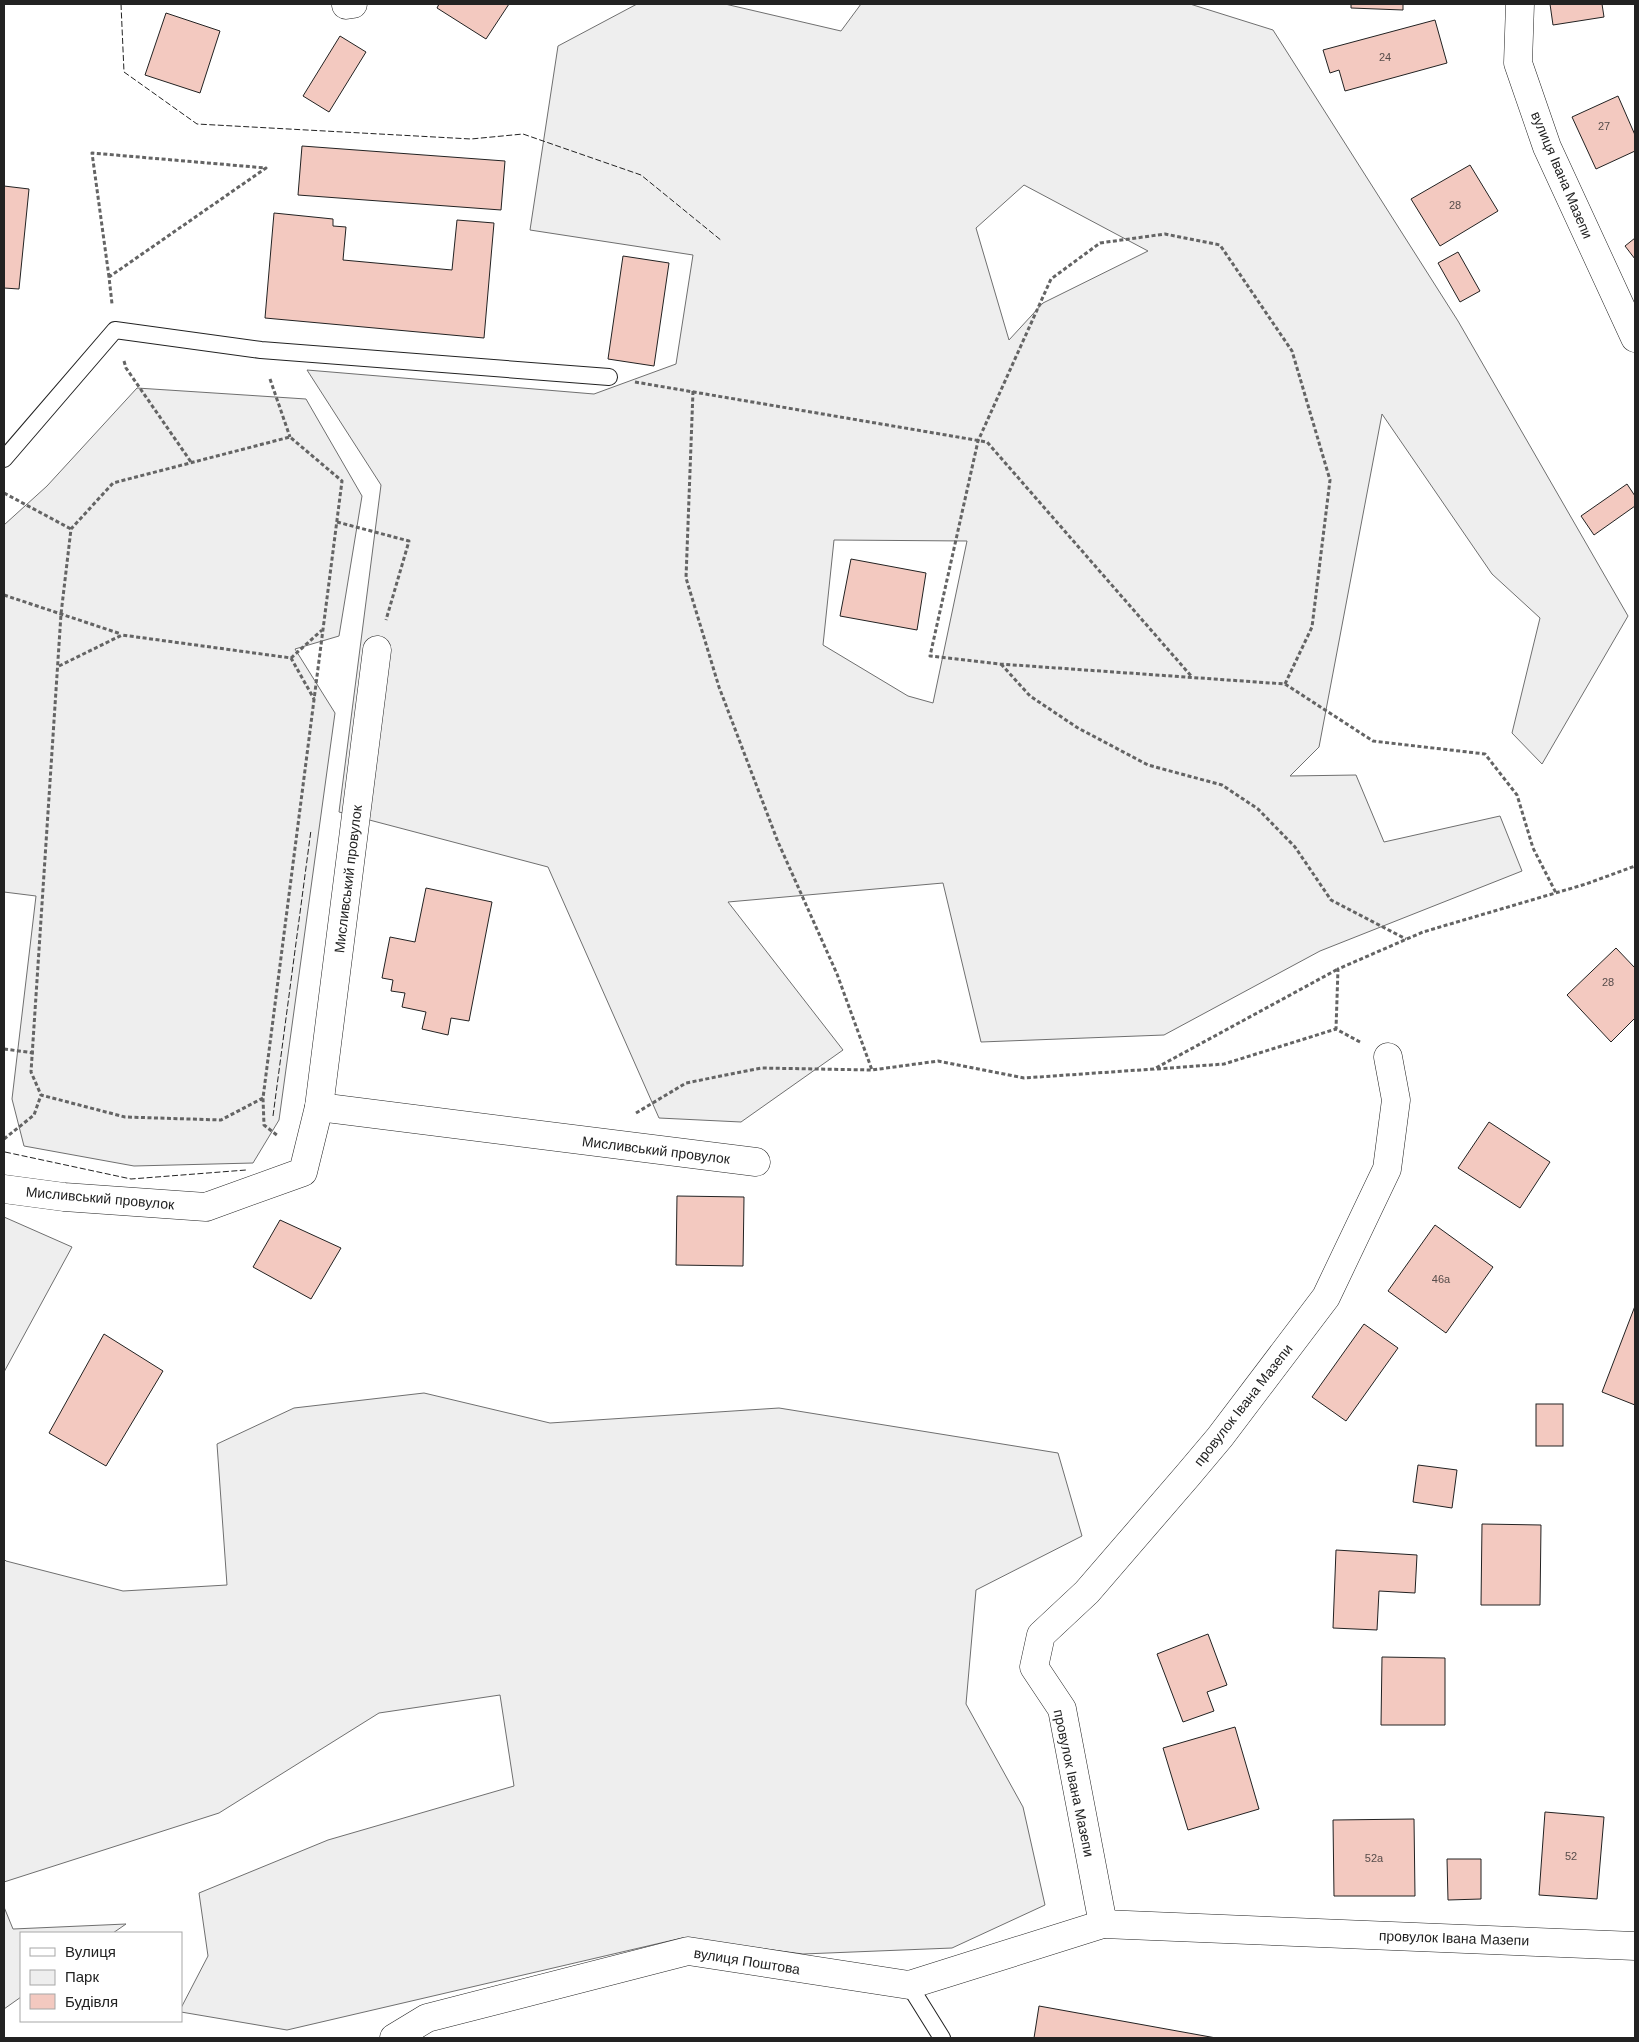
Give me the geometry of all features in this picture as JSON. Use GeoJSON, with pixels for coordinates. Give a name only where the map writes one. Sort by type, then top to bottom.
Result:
{"type":"FeatureCollection","features":[{"type":"Feature","properties":{"kind":"street","name":"вулиця Івана Мазепи"},"geometry":{"type":"LineString","coordinates":[[1520,4],[1518,63],[1547,147],[1635,338]]}},
{"type":"Feature","properties":{"kind":"street","name":"Мисливський провулок"},"geometry":{"type":"LineString","coordinates":[[4,1189],[64,1197],[206,1207],[303,1172],[319,1107],[377,650]]}},
{"type":"Feature","properties":{"kind":"street","name":"провулок Івана Мазепи"},"geometry":{"type":"LineString","coordinates":[[1388,1057],[1396,1100],[1387,1169],[1326,1297],[1220,1437],[1188,1475],[1087,1592],[1041,1635],[1034,1667],[1062,1709],[1103,1924],[1635,1946]]}},
{"type":"Feature","properties":{"kind":"street","name":"Мисливський провулок"},"geometry":{"type":"LineString","coordinates":[[319,1107],[756,1162]]}},
{"type":"Feature","properties":{"kind":"street","name":"вулиця Поштова"},"geometry":{"type":"LineString","coordinates":[[394,2038],[427,2018],[688,1951],[909,1986],[1103,1924]]}},
{"type":"Feature","properties":{"kind":"lane"},"geometry":{"type":"LineString","coordinates":[[4,459],[115,330],[261,350],[610,377]]}},
{"type":"Feature","properties":{"kind":"lane"},"geometry":{"type":"LineString","coordinates":[[909,1986],[942,2038]]}},
{"type":"Feature","properties":{"kind":"path"},"geometry":{"type":"LineString","coordinates":[[109,277],[266,168],[92,154],[115,330],[126,368],[191,462]]}},
{"type":"Feature","properties":{"kind":"path"},"geometry":{"type":"LineString","coordinates":[[1285,684],[1312,627],[1330,480],[1292,351],[1220,245],[1165,234],[1100,243],[1050,279],[978,441],[930,656],[1000,664],[1285,684],[1373,741],[1485,754],[1517,795],[1533,848],[1556,894]]}},
{"type":"Feature","properties":{"kind":"path"},"geometry":{"type":"LineString","coordinates":[[41,1095],[125,1117],[221,1120],[263,1098],[342,481],[290,437],[261,350]]}},
{"type":"Feature","properties":{"kind":"path"},"geometry":{"type":"LineString","coordinates":[[610,377],[987,442],[1192,677]]}},
{"type":"Feature","properties":{"kind":"path"},"geometry":{"type":"LineString","coordinates":[[692,392],[686,578],[720,687],[774,833],[837,974],[872,1070]]}},
{"type":"Feature","properties":{"kind":"path"},"geometry":{"type":"LineString","coordinates":[[4,1140],[34,1115],[41,1095],[31,1072],[34,1053],[61,614],[71,529],[113,483],[290,437]]}},
{"type":"Feature","properties":{"kind":"path"},"geometry":{"type":"LineString","coordinates":[[4,493],[71,529]]}},
{"type":"Feature","properties":{"kind":"path"},"geometry":{"type":"LineString","coordinates":[[337,522],[409,541],[377,650]]}},
{"type":"Feature","properties":{"kind":"path"},"geometry":{"type":"LineString","coordinates":[[4,595],[122,635],[291,658],[323,630]]}},
{"type":"Feature","properties":{"kind":"path"},"geometry":{"type":"LineString","coordinates":[[58,667],[122,635]]}},
{"type":"Feature","properties":{"kind":"path"},"geometry":{"type":"LineString","coordinates":[[291,658],[314,699]]}},
{"type":"Feature","properties":{"kind":"path"},"geometry":{"type":"LineString","coordinates":[[1000,664],[1030,696],[1078,728],[1148,765],[1222,785],[1258,809],[1296,847],[1331,900],[1406,939]]}},
{"type":"Feature","properties":{"kind":"path"},"geometry":{"type":"LineString","coordinates":[[1154,1069],[1338,970],[1406,939],[1423,932],[1556,894],[1635,866]]}},
{"type":"Feature","properties":{"kind":"path"},"geometry":{"type":"LineString","coordinates":[[1336,1029],[1338,970]]}},
{"type":"Feature","properties":{"kind":"path"},"geometry":{"type":"LineString","coordinates":[[602,1144],[634,1114],[686,1083],[761,1068],[872,1070],[938,1061],[1024,1078],[1224,1064],[1336,1029],[1388,1057]]}},
{"type":"Feature","properties":{"kind":"path"},"geometry":{"type":"LineString","coordinates":[[4,1050],[34,1053]]}},
{"type":"Feature","properties":{"kind":"green space"},"geometry":{"type":"Polygon","coordinates":[[[637,4],[725,4],[841,31],[861,4],[1190,4],[1273,30],[1458,321],[1628,616],[1542,764],[1512,733],[1540,618],[1492,574],[1382,414],[1319,747],[1290,776],[1356,775],[1384,842],[1500,816],[1522,871],[1320,951],[1164,1035],[981,1042],[943,883],[728,902],[843,1050],[741,1122],[659,1118],[548,867],[339,812],[381,485],[307,370],[594,394],[676,364],[693,255],[530,230],[558,46],[637,4]],[[1024,185],[976,228],[1009,340],[1043,303],[1148,251],[1024,185]],[[834,540],[823,645],[908,696],[933,703],[967,541],[834,540]]]}},
{"type":"Feature","properties":{"kind":"green space"},"geometry":{"type":"Polygon","coordinates":[[[137,388],[306,399],[362,496],[339,636],[295,649],[335,713],[279,1120],[253,1163],[134,1166],[24,1146],[12,1099],[36,896],[4,892],[4,525],[47,486],[137,388]]]}},
{"type":"Feature","properties":{"kind":"green space"},"geometry":{"type":"Polygon","coordinates":[[[4,1217],[72,1247],[4,1372],[4,1217]]]}},
{"type":"Feature","properties":{"kind":"green space"},"geometry":{"type":"Polygon","coordinates":[[[424,1393],[550,1423],[779,1408],[1058,1453],[1082,1536],[976,1590],[966,1704],[1023,1807],[1045,1905],[952,1948],[803,1954],[682,1938],[287,2030],[182,2012],[182,2006],[208,1956],[199,1893],[328,1840],[514,1786],[500,1695],[379,1713],[219,1813],[4,1882],[4,1559],[123,1591],[227,1585],[217,1444],[294,1408],[424,1393]]]}},
{"type":"Feature","properties":{"kind":"green space"},"geometry":{"type":"Polygon","coordinates":[[[4,1907],[13,1929],[126,1924],[114,1932],[20,1932],[20,1998],[4,2009],[4,1907]]]}},
{"type":"Feature","properties":{"kind":"building"},"geometry":{"type":"Polygon","coordinates":[[[439,4],[509,4],[486,39],[437,8],[439,4]]]}},
{"type":"Feature","properties":{"kind":"building"},"geometry":{"type":"Polygon","coordinates":[[[1351,4],[1403,4],[1403,10],[1351,8],[1351,4]]]}},
{"type":"Feature","properties":{"kind":"building"},"geometry":{"type":"Polygon","coordinates":[[[1550,4],[1602,4],[1604,17],[1553,25],[1550,4]]]}},
{"type":"Feature","properties":{"kind":"building"},"geometry":{"type":"Polygon","coordinates":[[[166,13],[220,31],[200,93],[145,75],[166,13]]]}},
{"type":"Feature","properties":{"kind":"building"},"geometry":{"type":"Polygon","coordinates":[[[1435,20],[1447,63],[1345,91],[1339,70],[1330,73],[1323,50],[1435,20]]]}},
{"type":"Feature","properties":{"kind":"building"},"geometry":{"type":"Polygon","coordinates":[[[340,36],[366,52],[329,112],[303,96],[340,36]]]}},
{"type":"Feature","properties":{"kind":"building"},"geometry":{"type":"Polygon","coordinates":[[[1618,96],[1635,135],[1635,151],[1596,169],[1572,117],[1618,96]]]}},
{"type":"Feature","properties":{"kind":"building"},"geometry":{"type":"Polygon","coordinates":[[[302,146],[505,161],[501,210],[298,195],[302,146]]]}},
{"type":"Feature","properties":{"kind":"building"},"geometry":{"type":"Polygon","coordinates":[[[1470,165],[1498,211],[1440,246],[1411,199],[1470,165]]]}},
{"type":"Feature","properties":{"kind":"building"},"geometry":{"type":"Polygon","coordinates":[[[4,186],[29,189],[19,289],[4,288],[4,186]]]}},
{"type":"Feature","properties":{"kind":"building"},"geometry":{"type":"Polygon","coordinates":[[[274,213],[333,219],[333,226],[346,227],[343,260],[452,270],[457,220],[494,223],[484,338],[265,318],[274,213]]]}},
{"type":"Feature","properties":{"kind":"building"},"geometry":{"type":"Polygon","coordinates":[[[1635,238],[1635,259],[1625,246],[1635,238]]]}},
{"type":"Feature","properties":{"kind":"building"},"geometry":{"type":"Polygon","coordinates":[[[1458,252],[1480,291],[1460,302],[1438,263],[1458,252]]]}},
{"type":"Feature","properties":{"kind":"building"},"geometry":{"type":"Polygon","coordinates":[[[623,256],[669,263],[654,366],[608,359],[623,256]]]}},
{"type":"Feature","properties":{"kind":"building"},"geometry":{"type":"Polygon","coordinates":[[[1627,484],[1635,496],[1635,506],[1594,535],[1581,516],[1627,484]]]}},
{"type":"Feature","properties":{"kind":"building"},"geometry":{"type":"Polygon","coordinates":[[[851,559],[926,573],[917,630],[840,616],[851,559]]]}},
{"type":"Feature","properties":{"kind":"building"},"geometry":{"type":"Polygon","coordinates":[[[426,888],[492,902],[469,1021],[451,1018],[448,1035],[422,1029],[426,1012],[402,1007],[405,993],[391,991],[393,980],[382,978],[390,937],[415,942],[426,888]]]}},
{"type":"Feature","properties":{"kind":"building"},"geometry":{"type":"Polygon","coordinates":[[[1616,948],[1635,968],[1635,1018],[1611,1042],[1567,995],[1616,948]]]}},
{"type":"Feature","properties":{"kind":"building"},"geometry":{"type":"Polygon","coordinates":[[[1489,1122],[1550,1162],[1520,1208],[1458,1168],[1489,1122]]]}},
{"type":"Feature","properties":{"kind":"building"},"geometry":{"type":"Polygon","coordinates":[[[677,1196],[744,1197],[743,1266],[676,1265],[677,1196]]]}},
{"type":"Feature","properties":{"kind":"building"},"geometry":{"type":"Polygon","coordinates":[[[280,1220],[341,1248],[311,1299],[253,1267],[280,1220]]]}},
{"type":"Feature","properties":{"kind":"building"},"geometry":{"type":"Polygon","coordinates":[[[1435,1225],[1493,1267],[1446,1333],[1388,1291],[1435,1225]]]}},
{"type":"Feature","properties":{"kind":"building"},"geometry":{"type":"Polygon","coordinates":[[[1635,1306],[1635,1405],[1602,1392],[1635,1306]]]}},
{"type":"Feature","properties":{"kind":"building"},"geometry":{"type":"Polygon","coordinates":[[[1364,1324],[1398,1348],[1346,1421],[1312,1397],[1364,1324]]]}},
{"type":"Feature","properties":{"kind":"building"},"geometry":{"type":"Polygon","coordinates":[[[104,1334],[163,1371],[106,1466],[49,1433],[104,1334]]]}},
{"type":"Feature","properties":{"kind":"building"},"geometry":{"type":"Polygon","coordinates":[[[1536,1404],[1563,1404],[1563,1446],[1536,1446],[1536,1404]]]}},
{"type":"Feature","properties":{"kind":"building"},"geometry":{"type":"Polygon","coordinates":[[[1418,1465],[1457,1470],[1452,1508],[1413,1502],[1418,1465]]]}},
{"type":"Feature","properties":{"kind":"building"},"geometry":{"type":"Polygon","coordinates":[[[1482,1524],[1541,1525],[1540,1605],[1481,1605],[1482,1524]]]}},
{"type":"Feature","properties":{"kind":"building"},"geometry":{"type":"Polygon","coordinates":[[[1336,1550],[1417,1555],[1415,1593],[1379,1591],[1377,1630],[1333,1628],[1336,1550]]]}},
{"type":"Feature","properties":{"kind":"building"},"geometry":{"type":"Polygon","coordinates":[[[1208,1634],[1227,1685],[1207,1692],[1214,1711],[1183,1722],[1157,1654],[1208,1634]]]}},
{"type":"Feature","properties":{"kind":"building"},"geometry":{"type":"Polygon","coordinates":[[[1382,1657],[1445,1658],[1445,1725],[1381,1725],[1382,1657]]]}},
{"type":"Feature","properties":{"kind":"building"},"geometry":{"type":"Polygon","coordinates":[[[1235,1727],[1259,1809],[1188,1830],[1163,1748],[1235,1727]]]}},
{"type":"Feature","properties":{"kind":"building"},"geometry":{"type":"Polygon","coordinates":[[[1545,1812],[1604,1817],[1597,1899],[1539,1895],[1545,1812]]]}},
{"type":"Feature","properties":{"kind":"building"},"geometry":{"type":"Polygon","coordinates":[[[1414,1819],[1415,1896],[1334,1896],[1333,1820],[1414,1819]]]}},
{"type":"Feature","properties":{"kind":"building"},"geometry":{"type":"Polygon","coordinates":[[[1447,1859],[1481,1859],[1481,1899],[1448,1900],[1447,1859]]]}},
{"type":"Feature","properties":{"kind":"building"},"geometry":{"type":"Polygon","coordinates":[[[1039,2006],[1216,2038],[1034,2038],[1039,2006]]]}},
{"type":"Feature","properties":{"kind":"fence"},"geometry":{"type":"LineString","coordinates":[[121,4],[124,72],[197,124],[471,139],[523,134],[641,175],[722,241]]}},
{"type":"Feature","properties":{"kind":"fence"},"geometry":{"type":"LineString","coordinates":[[273,1116],[311,830]]}},
{"type":"Feature","properties":{"kind":"fence"},"geometry":{"type":"LineString","coordinates":[[5,1152],[131,1179],[246,1170]]}}]}
